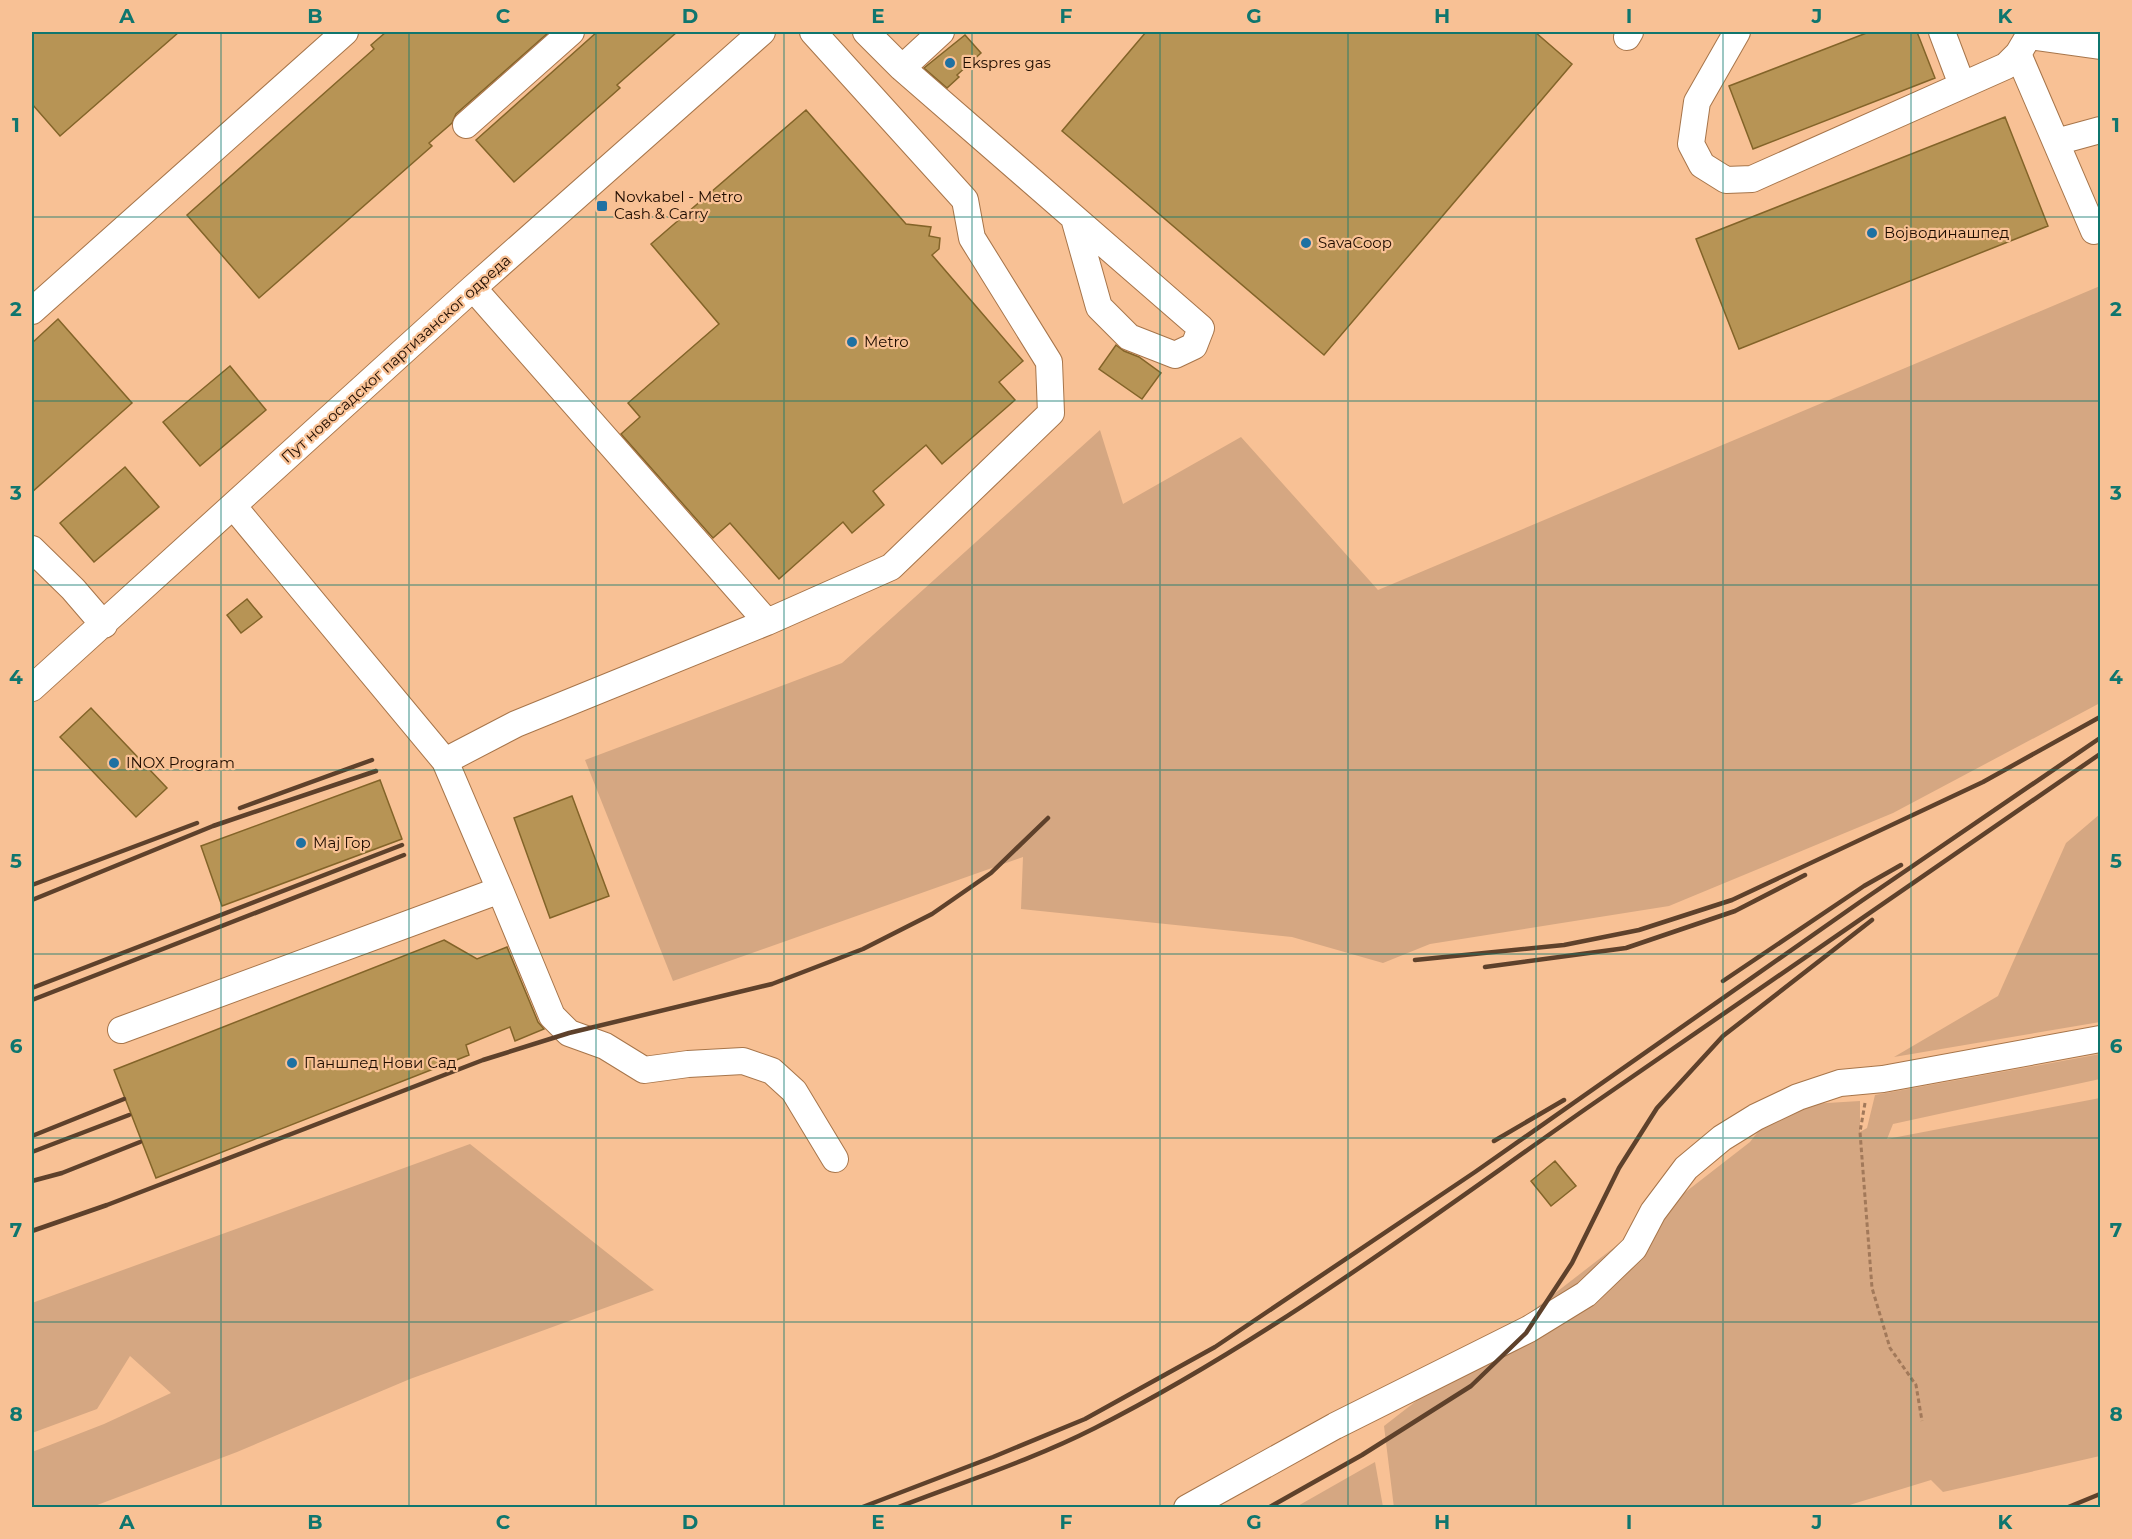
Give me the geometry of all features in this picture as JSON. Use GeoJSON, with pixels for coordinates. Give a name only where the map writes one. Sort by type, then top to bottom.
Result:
{"type":"FeatureCollection","features":[{"type":"Feature","properties":{"kind":"street"},"geometry":{"type":"LineString","coordinates":[[32,311],[345,32]]}},
{"type":"Feature","properties":{"kind":"street"},"geometry":{"type":"LineString","coordinates":[[466,124],[571,32]]}},
{"type":"Feature","properties":{"kind":"street","name":"Пут новосадског партизанског одреда"},"geometry":{"type":"LineString","coordinates":[[32,688],[473,288],[762,32]]}},
{"type":"Feature","properties":{"kind":"street"},"geometry":{"type":"LineString","coordinates":[[445,761],[516,724],[767,622],[891,567],[1051,413],[1049,362],[972,238],[965,200],[813,32]]}},
{"type":"Feature","properties":{"kind":"street"},"geometry":{"type":"LineString","coordinates":[[866,32],[902,68],[1201,328],[1194,346],[1175,355],[1130,337],[1099,307],[1074,218]]}},
{"type":"Feature","properties":{"kind":"street"},"geometry":{"type":"LineString","coordinates":[[902,68],[941,32]]}},
{"type":"Feature","properties":{"kind":"street"},"geometry":{"type":"LineString","coordinates":[[1737,32],[1697,102],[1691,144],[1702,165],[1726,180],[1752,179],[2006,66],[2026,40]]}},
{"type":"Feature","properties":{"kind":"street"},"geometry":{"type":"LineString","coordinates":[[1942,32],[1962,85]]}},
{"type":"Feature","properties":{"kind":"street"},"geometry":{"type":"LineString","coordinates":[[2026,40],[2100,46]]}},
{"type":"Feature","properties":{"kind":"street"},"geometry":{"type":"LineString","coordinates":[[2026,40],[2056,142],[2094,231],[2100,229]]}},
{"type":"Feature","properties":{"kind":"street"},"geometry":{"type":"LineString","coordinates":[[2056,142],[2100,130]]}},
{"type":"Feature","properties":{"kind":"street"},"geometry":{"type":"LineString","coordinates":[[473,288],[767,622]]}},
{"type":"Feature","properties":{"kind":"street"},"geometry":{"type":"LineString","coordinates":[[234,507],[445,761],[552,1016],[569,1033],[605,1046],[644,1070],[688,1064],[743,1061],[772,1071],[794,1091],[835,1159]]}},
{"type":"Feature","properties":{"kind":"street"},"geometry":{"type":"LineString","coordinates":[[32,549],[74,589],[104,625]]}},
{"type":"Feature","properties":{"kind":"street"},"geometry":{"type":"LineString","coordinates":[[121,1030],[500,890]]}},
{"type":"Feature","properties":{"kind":"street"},"geometry":{"type":"LineString","coordinates":[[1187,1508],[1335,1426],[1529,1329],[1586,1294],[1634,1248],[1653,1212],[1686,1168],[1722,1138],[1756,1117],[1798,1097],[1840,1083],[2100,1039]]}},
{"type":"Feature","properties":{"kind":"path"},"geometry":{"type":"LineString","coordinates":[[1868,1080],[1860,1132],[1872,1288],[1890,1348],[1916,1385],[1922,1421]]}},
{"type":"Feature","properties":{"kind":"shaded area"},"geometry":{"type":"Polygon","coordinates":[[[2100,286],[2100,703],[1893,813],[1669,906],[1430,944],[1383,963],[1292,937],[1021,909],[1023,857],[673,981],[585,760],[842,663],[1100,430],[1123,504],[1241,437],[1378,590],[2100,286]]]}},
{"type":"Feature","properties":{"kind":"shaded area"},"geometry":{"type":"Polygon","coordinates":[[[2100,814],[2100,1022],[1894,1057],[1998,996],[2066,843],[2100,814]]]}},
{"type":"Feature","properties":{"kind":"shaded area"},"geometry":{"type":"Polygon","coordinates":[[[2100,1054],[2100,1079],[1893,1124],[1887,1139],[2100,1098],[2100,1337],[2098,1338],[2100,1341],[2100,1456],[1943,1492],[1931,1480],[1843,1507],[1394,1508],[1384,1426],[1750,1142],[1778,1106],[1860,1101],[1860,1132],[1867,1128],[1875,1095],[2100,1054]]]}},
{"type":"Feature","properties":{"kind":"shaded area"},"geometry":{"type":"Polygon","coordinates":[[[470,1144],[654,1290],[410,1379],[237,1452],[92,1507],[32,1507],[32,1452],[104,1424],[171,1393],[130,1356],[97,1409],[32,1433],[32,1303],[470,1144]]]}},
{"type":"Feature","properties":{"kind":"shaded area"},"geometry":{"type":"Polygon","coordinates":[[[1375,1462],[1383,1507],[1296,1507],[1375,1462]]]}},
{"type":"Feature","properties":{"kind":"building"},"geometry":{"type":"Polygon","coordinates":[[[32,32],[179,32],[60,136],[32,104],[32,32]]]}},
{"type":"Feature","properties":{"kind":"building"},"geometry":{"type":"Polygon","coordinates":[[[386,32],[549,32],[456,114],[452,123],[429,143],[432,146],[259,298],[187,215],[374,49],[371,45],[386,32]]]}},
{"type":"Feature","properties":{"kind":"building"},"geometry":{"type":"Polygon","coordinates":[[[597,32],[677,32],[617,85],[620,88],[514,182],[476,140],[597,32]]]}},
{"type":"Feature","properties":{"kind":"building","name":"SavaCoop"},"geometry":{"type":"Polygon","coordinates":[[[1146,32],[1535,32],[1572,64],[1324,355],[1062,131],[1146,32]]]}},
{"type":"Feature","properties":{"kind":"building"},"geometry":{"type":"Polygon","coordinates":[[[1869,32],[1917,32],[1935,78],[1753,149],[1729,86],[1869,32]]]}},
{"type":"Feature","properties":{"kind":"building","name":"Ekspres gas"},"geometry":{"type":"Polygon","coordinates":[[[965,35],[981,53],[957,75],[959,77],[947,88],[924,68],[965,35]]]}},
{"type":"Feature","properties":{"kind":"building","name":"Metro"},"geometry":{"type":"Polygon","coordinates":[[[806,110],[906,224],[931,227],[929,236],[940,238],[939,249],[932,255],[1023,361],[999,382],[1015,400],[942,464],[926,445],[873,491],[884,505],[852,533],[843,522],[779,579],[730,523],[713,538],[621,434],[640,417],[628,403],[719,324],[651,244],[806,110]]]}},
{"type":"Feature","properties":{"kind":"building","name":"Војводинашпед"},"geometry":{"type":"Polygon","coordinates":[[[2005,117],[2048,226],[1739,349],[1696,239],[2005,117]]]}},
{"type":"Feature","properties":{"kind":"building"},"geometry":{"type":"Polygon","coordinates":[[[58,319],[132,403],[32,492],[32,343],[58,319]]]}},
{"type":"Feature","properties":{"kind":"building"},"geometry":{"type":"Polygon","coordinates":[[[1116,345],[1139,357],[1161,373],[1142,399],[1099,369],[1116,345]]]}},
{"type":"Feature","properties":{"kind":"building"},"geometry":{"type":"Polygon","coordinates":[[[230,366],[266,410],[200,466],[163,422],[230,366]]]}},
{"type":"Feature","properties":{"kind":"building"},"geometry":{"type":"Polygon","coordinates":[[[125,467],[159,507],[94,562],[60,523],[125,467]]]}},
{"type":"Feature","properties":{"kind":"building"},"geometry":{"type":"Polygon","coordinates":[[[247,599],[262,617],[241,633],[227,615],[247,599]]]}},
{"type":"Feature","properties":{"kind":"building","name":"INOX Program"},"geometry":{"type":"Polygon","coordinates":[[[91,708],[167,788],[136,817],[60,737],[91,708]]]}},
{"type":"Feature","properties":{"kind":"building","name":"Мај Гор"},"geometry":{"type":"Polygon","coordinates":[[[380,780],[402,839],[222,906],[201,846],[380,780]]]}},
{"type":"Feature","properties":{"kind":"building"},"geometry":{"type":"Polygon","coordinates":[[[572,796],[609,896],[550,918],[514,818],[572,796]]]}},
{"type":"Feature","properties":{"kind":"building","name":"Паншпед Нови Сад"},"geometry":{"type":"Polygon","coordinates":[[[444,940],[477,959],[507,947],[538,1022],[544,1029],[515,1041],[510,1027],[466,1045],[469,1055],[156,1178],[114,1070],[444,940]]]}},
{"type":"Feature","properties":{"kind":"building"},"geometry":{"type":"Polygon","coordinates":[[[1555,1161],[1576,1186],[1551,1206],[1531,1181],[1555,1161]]]}},
{"type":"Feature","properties":{"kind":"railway"},"geometry":{"type":"LineString","coordinates":[[1415,960],[1564,945],[1639,930],[1732,900],[1983,782],[2100,717]]}},
{"type":"Feature","properties":{"kind":"railway"},"geometry":{"type":"LineString","coordinates":[[860,1508],[1085,1419],[1215,1347],[1475,1172],[1860,902],[2100,738]]}},
{"type":"Feature","properties":{"kind":"railway"},"geometry":{"type":"LineString","coordinates":[[896,1508],[1022,1461],[1071,1440],[1160,1393],[1223,1356],[1347,1277],[1715,1019],[2100,754]]}},
{"type":"Feature","properties":{"kind":"railway"},"geometry":{"type":"LineString","coordinates":[[240,808],[372,760]]}},
{"type":"Feature","properties":{"kind":"railway"},"geometry":{"type":"LineString","coordinates":[[32,900],[213,826],[376,771]]}},
{"type":"Feature","properties":{"kind":"railway"},"geometry":{"type":"LineString","coordinates":[[32,1231],[107,1205],[483,1060],[569,1033],[772,984],[863,949],[932,914],[991,873],[1048,818]]}},
{"type":"Feature","properties":{"kind":"railway"},"geometry":{"type":"LineString","coordinates":[[32,885],[197,823]]}},
{"type":"Feature","properties":{"kind":"railway"},"geometry":{"type":"LineString","coordinates":[[32,988],[402,845]]}},
{"type":"Feature","properties":{"kind":"railway"},"geometry":{"type":"LineString","coordinates":[[32,1000],[404,855]]}},
{"type":"Feature","properties":{"kind":"railway"},"geometry":{"type":"LineString","coordinates":[[1723,981],[1864,886],[1901,865]]}},
{"type":"Feature","properties":{"kind":"railway"},"geometry":{"type":"LineString","coordinates":[[1485,967],[1626,948],[1735,911],[1805,875]]}},
{"type":"Feature","properties":{"kind":"railway"},"geometry":{"type":"LineString","coordinates":[[1268,1508],[1362,1455],[1471,1386],[1526,1333],[1572,1263],[1619,1168],[1657,1108],[1723,1036],[1872,920]]}},
{"type":"Feature","properties":{"kind":"railway"},"geometry":{"type":"LineString","coordinates":[[32,1136],[124,1099]]}},
{"type":"Feature","properties":{"kind":"railway"},"geometry":{"type":"LineString","coordinates":[[1494,1141],[1564,1100]]}},
{"type":"Feature","properties":{"kind":"railway"},"geometry":{"type":"LineString","coordinates":[[32,1152],[129,1115]]}},
{"type":"Feature","properties":{"kind":"railway"},"geometry":{"type":"LineString","coordinates":[[32,1181],[62,1173],[140,1142]]}},
{"type":"Feature","properties":{"kind":"railway"},"geometry":{"type":"LineString","coordinates":[[2066,1508],[2100,1494]]}},
{"type":"Feature","properties":{"kind":"place","name":"Ekspres gas"},"geometry":{"type":"Point","coordinates":[950,63]}},
{"type":"Feature","properties":{"kind":"place","name":"Novkabel - Metro Cash & Carry"},"geometry":{"type":"Point","coordinates":[602,206]}},
{"type":"Feature","properties":{"kind":"place","name":"Војводинашпед"},"geometry":{"type":"Point","coordinates":[1872,233]}},
{"type":"Feature","properties":{"kind":"place","name":"SavaCoop"},"geometry":{"type":"Point","coordinates":[1306,243]}},
{"type":"Feature","properties":{"kind":"place","name":"Metro"},"geometry":{"type":"Point","coordinates":[852,342]}},
{"type":"Feature","properties":{"kind":"place","name":"INOX Program"},"geometry":{"type":"Point","coordinates":[114,763]}},
{"type":"Feature","properties":{"kind":"place","name":"Мај Гор"},"geometry":{"type":"Point","coordinates":[301,843]}},
{"type":"Feature","properties":{"kind":"place","name":"Паншпед Нови Сад"},"geometry":{"type":"Point","coordinates":[292,1063]}}]}
